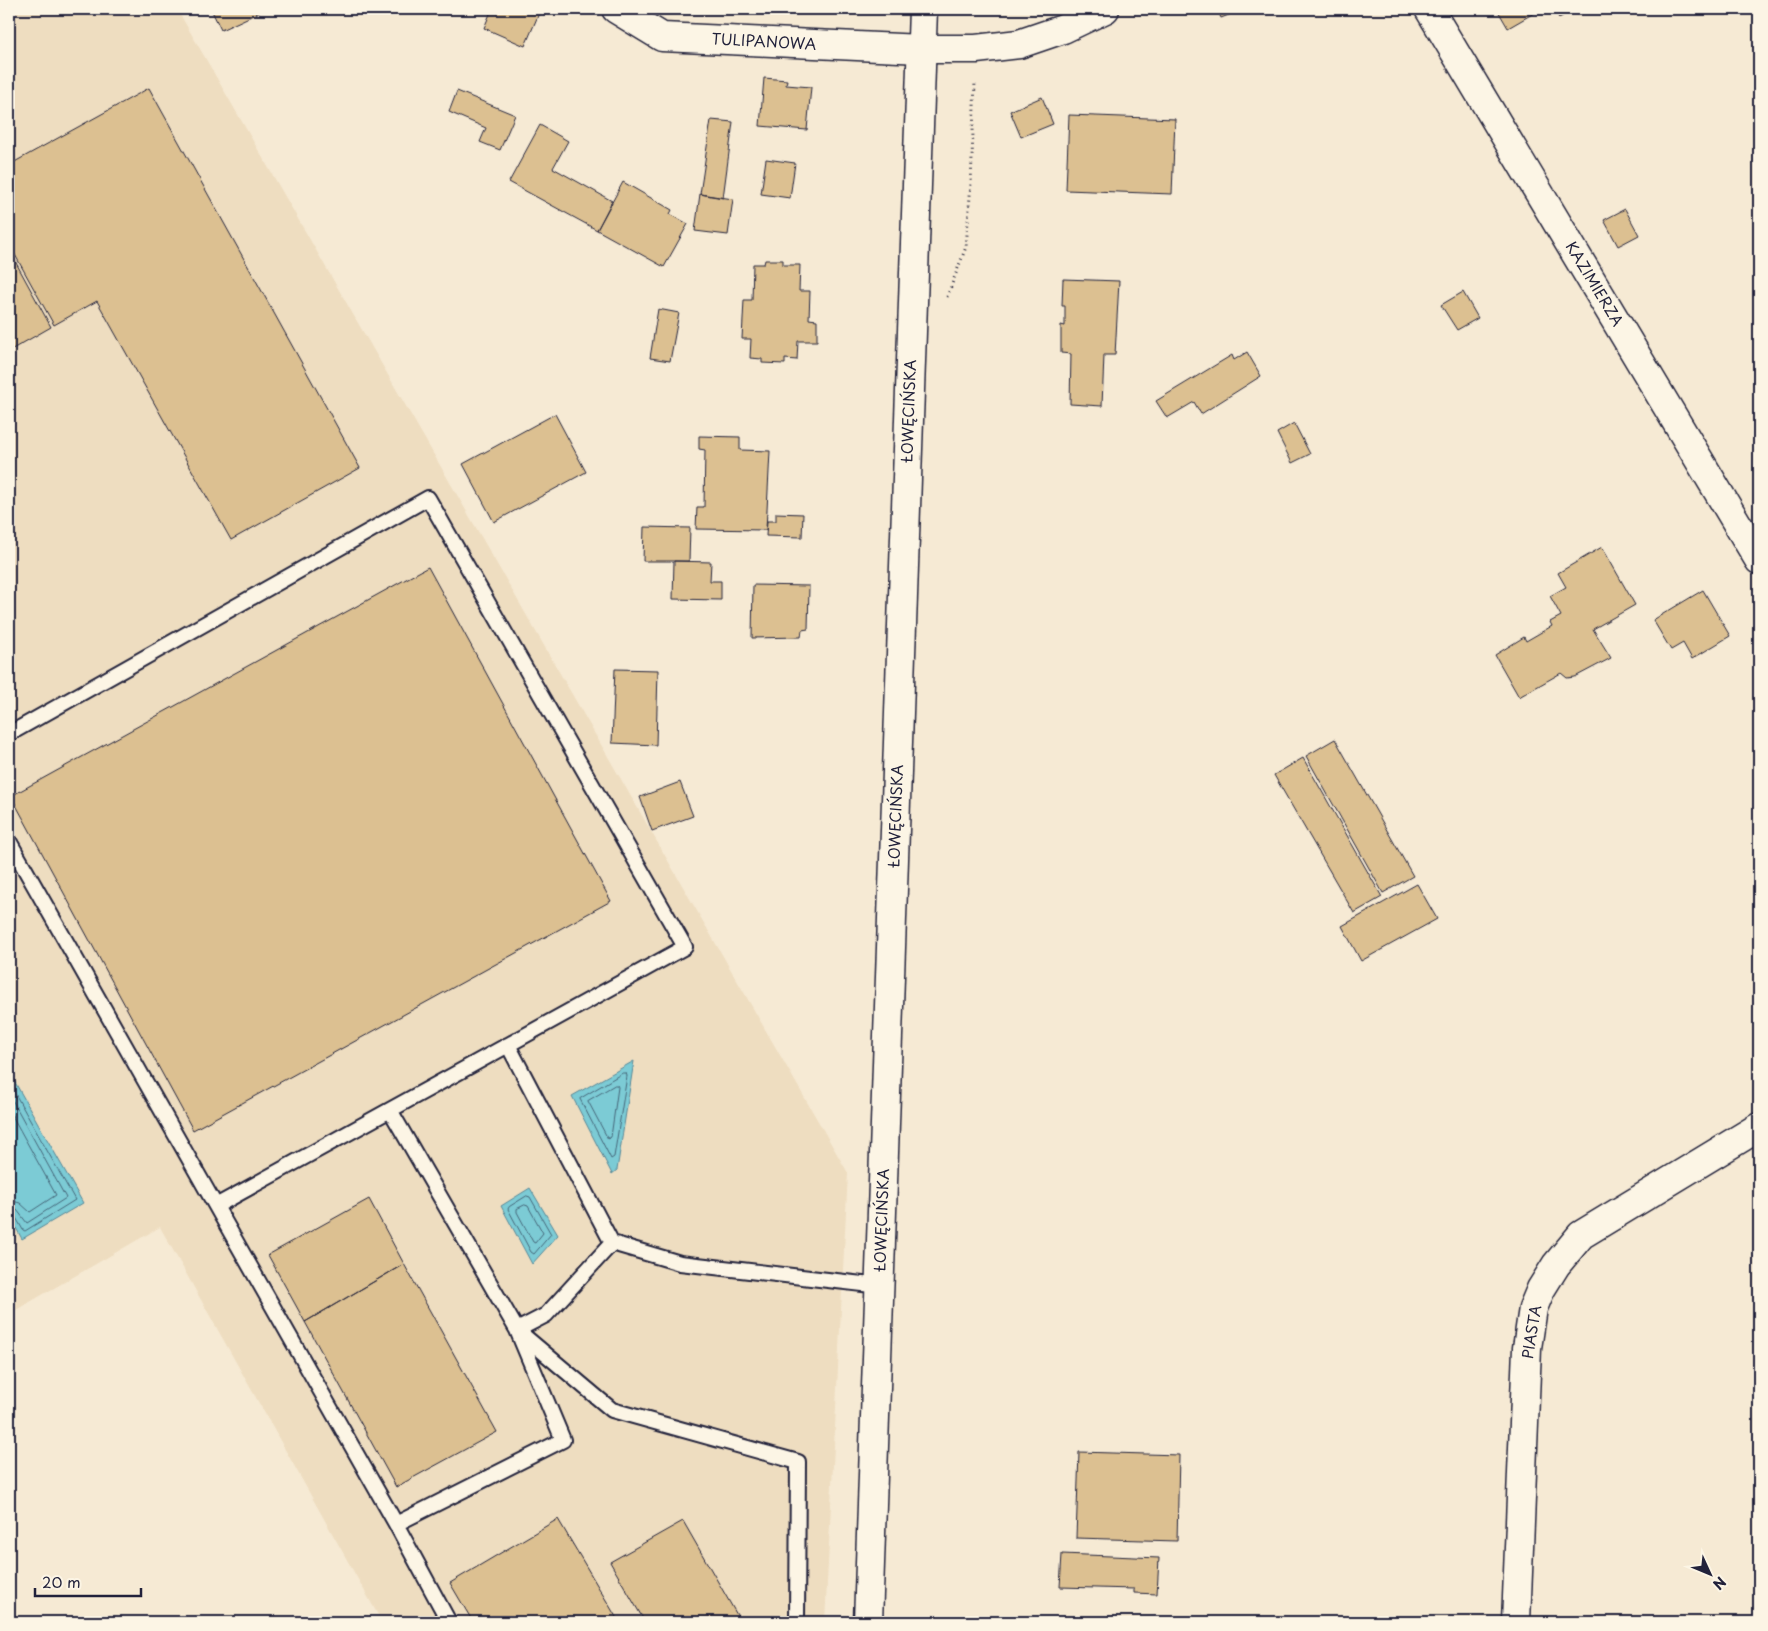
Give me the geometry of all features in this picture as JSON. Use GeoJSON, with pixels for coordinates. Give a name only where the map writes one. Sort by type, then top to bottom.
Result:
{"type":"FeatureCollection","features":[{"type":"Feature","properties":{"kind":"street","name":"TULIPANOWA"},"geometry":{"type":"LineString","coordinates":[[616,9],[662,38],[921,49],[976,49],[1019,44],[1063,29],[1105,9]]}},
{"type":"Feature","properties":{"kind":"street","name":"ŁOWĘCIŃSKA"},"geometry":{"type":"LineString","coordinates":[[868,1622],[923,9]]}},
{"type":"Feature","properties":{"kind":"street","name":"KAZIMIERZA"},"geometry":{"type":"LineString","coordinates":[[1429,9],[1759,560]]}},
{"type":"Feature","properties":{"kind":"street","name":"PIASTA"},"geometry":{"type":"LineString","coordinates":[[1516,1622],[1527,1348],[1533,1308],[1556,1265],[1581,1235],[1759,1127]]}},
{"type":"Feature","properties":{"kind":"lane"},"geometry":{"type":"LineString","coordinates":[[9,734],[428,498],[685,947],[216,1206]]}},
{"type":"Feature","properties":{"kind":"lane"},"geometry":{"type":"LineString","coordinates":[[9,841],[450,1622]]}},
{"type":"Feature","properties":{"kind":"lane"},"geometry":{"type":"LineString","coordinates":[[508,1045],[612,1243],[680,1263],[880,1286]]}},
{"type":"Feature","properties":{"kind":"lane"},"geometry":{"type":"LineString","coordinates":[[390,1110],[518,1330],[563,1440],[396,1524]]}},
{"type":"Feature","properties":{"kind":"lane"},"geometry":{"type":"LineString","coordinates":[[518,1330],[546,1315],[612,1243]]}},
{"type":"Feature","properties":{"kind":"lane"},"geometry":{"type":"LineString","coordinates":[[518,1330],[612,1410],[798,1462],[797,1622]]}},
{"type":"Feature","properties":{"kind":"shaded area"},"geometry":{"type":"Polygon","coordinates":[[[9,9],[177,9],[848,1173],[825,1622],[382,1622],[160,1227],[9,1314],[9,9]]]}},
{"type":"Feature","properties":{"kind":"water"},"geometry":{"type":"Polygon","coordinates":[[[634,1061],[617,1170],[612,1174],[572,1096],[634,1061]]]}},
{"type":"Feature","properties":{"kind":"water"},"geometry":{"type":"Polygon","coordinates":[[[12,1077],[83,1203],[22,1239],[9,1215],[9,1079],[12,1077]]]}},
{"type":"Feature","properties":{"kind":"water"},"geometry":{"type":"Polygon","coordinates":[[[530,1188],[558,1235],[532,1264],[501,1206],[530,1188]]]}},
{"type":"Feature","properties":{"kind":"building"},"geometry":{"type":"Polygon","coordinates":[[[211,9],[258,9],[260,12],[221,30],[211,9]]]}},
{"type":"Feature","properties":{"kind":"building"},"geometry":{"type":"Polygon","coordinates":[[[492,9],[534,9],[540,11],[525,46],[484,28],[492,9]]]}},
{"type":"Feature","properties":{"kind":"building"},"geometry":{"type":"Polygon","coordinates":[[[1217,9],[1244,9],[1221,18],[1217,9]]]}},
{"type":"Feature","properties":{"kind":"building"},"geometry":{"type":"Polygon","coordinates":[[[1497,9],[1541,9],[1508,28],[1497,9]]]}},
{"type":"Feature","properties":{"kind":"building"},"geometry":{"type":"Polygon","coordinates":[[[1553,9],[1575,9],[1559,18],[1553,9]]]}},
{"type":"Feature","properties":{"kind":"building"},"geometry":{"type":"Polygon","coordinates":[[[764,78],[787,80],[786,85],[811,87],[807,130],[760,126],[764,78]]]}},
{"type":"Feature","properties":{"kind":"building"},"geometry":{"type":"Polygon","coordinates":[[[149,88],[360,468],[231,540],[97,301],[54,325],[9,244],[9,165],[149,88]]]}},
{"type":"Feature","properties":{"kind":"building"},"geometry":{"type":"Polygon","coordinates":[[[457,91],[515,115],[500,150],[480,142],[486,128],[449,112],[457,91]]]}},
{"type":"Feature","properties":{"kind":"building"},"geometry":{"type":"Polygon","coordinates":[[[1042,97],[1053,124],[1021,137],[1010,111],[1042,97]]]}},
{"type":"Feature","properties":{"kind":"building"},"geometry":{"type":"Polygon","coordinates":[[[1069,115],[1175,119],[1172,194],[1066,190],[1069,115]]]}},
{"type":"Feature","properties":{"kind":"building"},"geometry":{"type":"Polygon","coordinates":[[[711,120],[733,122],[723,198],[700,194],[711,120]]]}},
{"type":"Feature","properties":{"kind":"building"},"geometry":{"type":"Polygon","coordinates":[[[540,125],[568,141],[553,168],[612,201],[597,230],[509,182],[540,125]]]}},
{"type":"Feature","properties":{"kind":"building"},"geometry":{"type":"Polygon","coordinates":[[[766,159],[795,163],[790,198],[761,194],[766,159]]]}},
{"type":"Feature","properties":{"kind":"building"},"geometry":{"type":"Polygon","coordinates":[[[623,182],[672,210],[670,214],[688,224],[664,267],[597,230],[623,182]]]}},
{"type":"Feature","properties":{"kind":"building"},"geometry":{"type":"Polygon","coordinates":[[[700,194],[733,199],[728,235],[695,231],[700,194]]]}},
{"type":"Feature","properties":{"kind":"building"},"geometry":{"type":"Polygon","coordinates":[[[1625,209],[1639,235],[1618,246],[1604,220],[1625,209]]]}},
{"type":"Feature","properties":{"kind":"building"},"geometry":{"type":"Polygon","coordinates":[[[9,250],[51,327],[9,351],[9,250]]]}},
{"type":"Feature","properties":{"kind":"building"},"geometry":{"type":"Polygon","coordinates":[[[765,260],[783,260],[783,265],[800,265],[799,291],[810,291],[809,319],[817,320],[817,341],[798,341],[797,360],[785,359],[785,364],[762,363],[762,359],[750,358],[751,339],[742,339],[744,300],[752,300],[753,264],[764,264],[765,260]]]}},
{"type":"Feature","properties":{"kind":"building"},"geometry":{"type":"Polygon","coordinates":[[[1063,279],[1119,281],[1115,355],[1104,355],[1102,406],[1070,404],[1071,354],[1061,353],[1061,325],[1065,326],[1065,306],[1062,306],[1063,279]]]}},
{"type":"Feature","properties":{"kind":"building"},"geometry":{"type":"Polygon","coordinates":[[[1463,292],[1478,318],[1457,330],[1441,305],[1463,292]]]}},
{"type":"Feature","properties":{"kind":"building"},"geometry":{"type":"Polygon","coordinates":[[[658,309],[679,313],[670,361],[650,358],[658,309]]]}},
{"type":"Feature","properties":{"kind":"building"},"geometry":{"type":"Polygon","coordinates":[[[1247,352],[1261,376],[1201,414],[1194,402],[1167,418],[1156,401],[1232,355],[1234,360],[1247,352]]]}},
{"type":"Feature","properties":{"kind":"building"},"geometry":{"type":"Polygon","coordinates":[[[555,414],[586,472],[494,522],[463,464],[555,414]]]}},
{"type":"Feature","properties":{"kind":"building"},"geometry":{"type":"Polygon","coordinates":[[[1294,423],[1310,454],[1292,463],[1277,433],[1294,423]]]}},
{"type":"Feature","properties":{"kind":"building"},"geometry":{"type":"Polygon","coordinates":[[[699,436],[740,437],[740,450],[770,451],[766,530],[696,529],[697,507],[704,507],[705,450],[699,449],[699,436]]]}},
{"type":"Feature","properties":{"kind":"building"},"geometry":{"type":"Polygon","coordinates":[[[776,513],[803,514],[802,537],[766,536],[767,521],[776,521],[776,513]]]}},
{"type":"Feature","properties":{"kind":"building"},"geometry":{"type":"Polygon","coordinates":[[[644,527],[690,528],[689,561],[643,561],[644,527]]]}},
{"type":"Feature","properties":{"kind":"building"},"geometry":{"type":"Polygon","coordinates":[[[1602,547],[1635,605],[1593,629],[1611,658],[1575,677],[1567,678],[1561,673],[1519,697],[1495,655],[1524,637],[1526,641],[1552,626],[1550,622],[1561,616],[1550,596],[1566,587],[1558,573],[1602,547]]]}},
{"type":"Feature","properties":{"kind":"building"},"geometry":{"type":"Polygon","coordinates":[[[674,561],[711,562],[710,581],[721,581],[721,600],[673,599],[674,561]]]}},
{"type":"Feature","properties":{"kind":"building"},"geometry":{"type":"Polygon","coordinates":[[[428,567],[611,901],[193,1130],[11,796],[428,567]]]}},
{"type":"Feature","properties":{"kind":"building"},"geometry":{"type":"Polygon","coordinates":[[[753,585],[809,586],[808,629],[802,630],[801,637],[752,638],[753,585]]]}},
{"type":"Feature","properties":{"kind":"building"},"geometry":{"type":"Polygon","coordinates":[[[1703,590],[1730,636],[1692,659],[1683,643],[1671,650],[1653,620],[1703,590]]]}},
{"type":"Feature","properties":{"kind":"building"},"geometry":{"type":"Polygon","coordinates":[[[615,669],[658,670],[656,745],[612,743],[615,669]]]}},
{"type":"Feature","properties":{"kind":"building"},"geometry":{"type":"Polygon","coordinates":[[[1335,739],[1413,876],[1383,893],[1306,756],[1335,739]]]}},
{"type":"Feature","properties":{"kind":"building"},"geometry":{"type":"Polygon","coordinates":[[[1303,758],[1382,897],[1354,913],[1274,775],[1303,758]]]}},
{"type":"Feature","properties":{"kind":"building"},"geometry":{"type":"Polygon","coordinates":[[[680,782],[693,816],[652,831],[640,797],[680,782]]]}},
{"type":"Feature","properties":{"kind":"building"},"geometry":{"type":"Polygon","coordinates":[[[1417,884],[1437,919],[1361,961],[1342,926],[1417,884]]]}},
{"type":"Feature","properties":{"kind":"building"},"geometry":{"type":"Polygon","coordinates":[[[369,1199],[404,1264],[305,1322],[268,1255],[369,1199]]]}},
{"type":"Feature","properties":{"kind":"building"},"geometry":{"type":"Polygon","coordinates":[[[404,1264],[497,1432],[396,1487],[305,1322],[404,1264]]]}},
{"type":"Feature","properties":{"kind":"building"},"geometry":{"type":"Polygon","coordinates":[[[1079,1452],[1179,1455],[1177,1541],[1076,1538],[1079,1452]]]}},
{"type":"Feature","properties":{"kind":"building"},"geometry":{"type":"Polygon","coordinates":[[[558,1519],[619,1622],[473,1622],[450,1583],[558,1519]]]}},
{"type":"Feature","properties":{"kind":"building"},"geometry":{"type":"Polygon","coordinates":[[[683,1521],[741,1622],[645,1622],[610,1562],[683,1521]]]}},
{"type":"Feature","properties":{"kind":"building"},"geometry":{"type":"Polygon","coordinates":[[[1062,1554],[1159,1558],[1157,1594],[1134,1593],[1134,1589],[1060,1587],[1062,1554]]]}}]}
